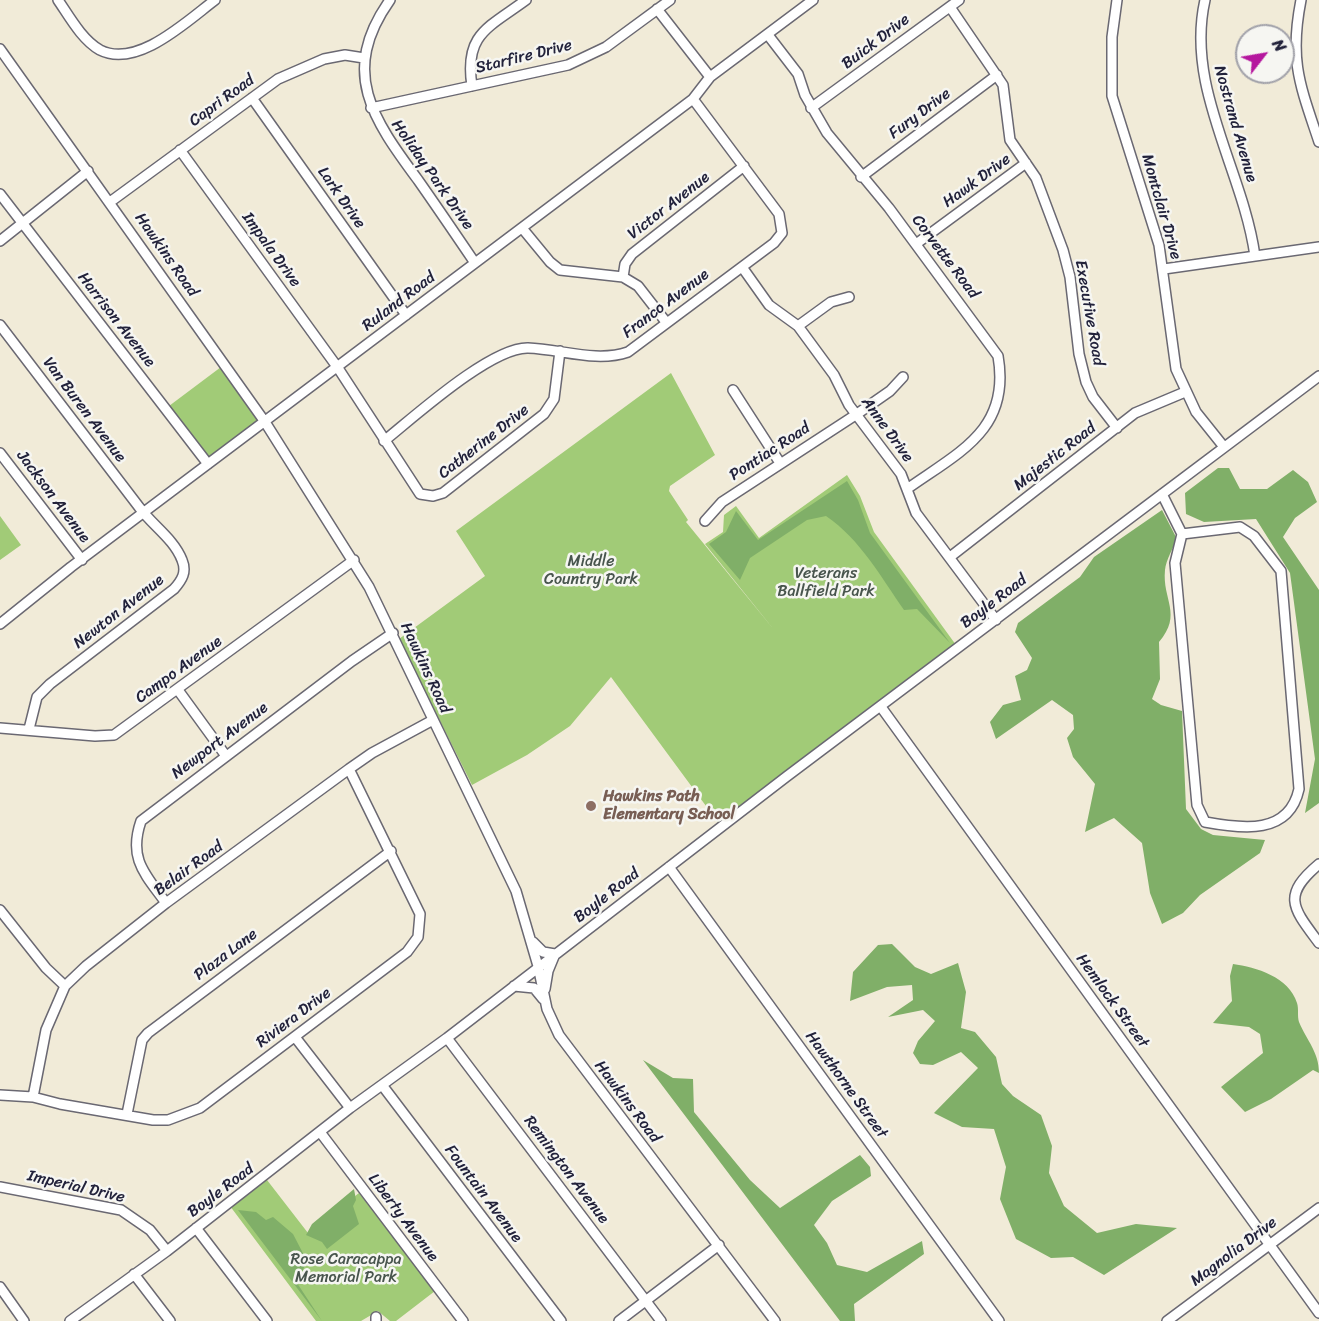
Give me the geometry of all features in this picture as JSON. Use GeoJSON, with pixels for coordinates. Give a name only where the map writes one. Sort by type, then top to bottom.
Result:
{"type":"FeatureCollection","features":[{"type":"Feature","properties":{"kind":"street"},"geometry":{"type":"LineString","coordinates":[[58,0],[76,26],[101,50],[125,54],[148,48],[214,0]]}},
{"type":"Feature","properties":{"kind":"street","name":"Holiday Park Drive"},"geometry":{"type":"LineString","coordinates":[[390,0],[374,26],[364,58],[364,83],[370,108],[384,134],[475,263]]}},
{"type":"Feature","properties":{"kind":"street"},"geometry":{"type":"LineString","coordinates":[[472,86],[470,53],[474,42],[526,0]]}},
{"type":"Feature","properties":{"kind":"street","name":"Starfire Drive"},"geometry":{"type":"LineString","coordinates":[[370,108],[568,65],[606,47],[670,0]]}},
{"type":"Feature","properties":{"kind":"street","name":"Ruland Road"},"geometry":{"type":"LineString","coordinates":[[0,624],[208,464],[693,99],[710,77],[813,0]]}},
{"type":"Feature","properties":{"kind":"street","name":"Buick Drive"},"geometry":{"type":"LineString","coordinates":[[811,108],[959,0]]}},
{"type":"Feature","properties":{"kind":"street","name":"Montclair Drive"},"geometry":{"type":"LineString","coordinates":[[1117,0],[1112,37],[1112,96],[1159,245],[1176,369],[1196,412],[1224,447]]}},
{"type":"Feature","properties":{"kind":"street","name":"Nostrand Avenue"},"geometry":{"type":"LineString","coordinates":[[1205,0],[1200,43],[1203,74],[1249,226],[1255,256]]}},
{"type":"Feature","properties":{"kind":"street"},"geometry":{"type":"LineString","coordinates":[[1301,0],[1295,32],[1296,67],[1319,142]]}},
{"type":"Feature","properties":{"kind":"street","name":"Executive Road"},"geometry":{"type":"LineString","coordinates":[[950,7],[997,75],[1005,95],[1010,140],[1026,163],[1043,196],[1063,250],[1070,277],[1079,354],[1086,382],[1093,397],[1117,428]]}},
{"type":"Feature","properties":{"kind":"street"},"geometry":{"type":"LineString","coordinates":[[657,9],[710,77]]}},
{"type":"Feature","properties":{"kind":"street","name":"Corvette Road"},"geometry":{"type":"LineString","coordinates":[[768,35],[798,74],[811,108],[827,133],[916,244],[998,356],[1002,377],[997,406],[983,432],[907,489]]}},
{"type":"Feature","properties":{"kind":"street","name":"Hawkins Road"},"geometry":{"type":"LineString","coordinates":[[0,49],[265,422],[354,560],[393,633],[516,891],[538,966],[544,1001],[559,1035],[775,1321]]}},
{"type":"Feature","properties":{"kind":"street","name":"Capri Road"},"geometry":{"type":"LineString","coordinates":[[110,202],[278,79],[309,64],[345,55],[364,58]]}},
{"type":"Feature","properties":{"kind":"street","name":"Fury Drive"},"geometry":{"type":"LineString","coordinates":[[861,177],[997,75]]}},
{"type":"Feature","properties":{"kind":"street","name":"Lark Drive"},"geometry":{"type":"LineString","coordinates":[[252,98],[406,315]]}},
{"type":"Feature","properties":{"kind":"street","name":"Franco Avenue"},"geometry":{"type":"LineString","coordinates":[[384,441],[494,358],[520,348],[609,357],[628,352],[774,243],[782,233],[779,214],[693,99]]}},
{"type":"Feature","properties":{"kind":"street","name":"Impala Drive"},"geometry":{"type":"LineString","coordinates":[[180,150],[338,368]]}},
{"type":"Feature","properties":{"kind":"street","name":"Hawk Drive"},"geometry":{"type":"LineString","coordinates":[[916,244],[1026,163]]}},
{"type":"Feature","properties":{"kind":"street","name":"Victor Avenue"},"geometry":{"type":"LineString","coordinates":[[623,278],[626,264],[632,254],[744,166]]}},
{"type":"Feature","properties":{"kind":"street"},"geometry":{"type":"LineString","coordinates":[[0,241],[88,171]]}},
{"type":"Feature","properties":{"kind":"street","name":"Harrison Avenue"},"geometry":{"type":"LineString","coordinates":[[0,194],[208,464]]}},
{"type":"Feature","properties":{"kind":"street"},"geometry":{"type":"LineString","coordinates":[[522,228],[550,262],[560,270],[623,278],[643,292],[666,322]]}},
{"type":"Feature","properties":{"kind":"street"},"geometry":{"type":"LineString","coordinates":[[1164,269],[1319,247]]}},
{"type":"Feature","properties":{"kind":"street","name":"Anne Drive"},"geometry":{"type":"LineString","coordinates":[[742,267],[769,304],[798,326],[834,375],[857,414],[896,466],[916,513],[996,620]]}},
{"type":"Feature","properties":{"kind":"street"},"geometry":{"type":"LineString","coordinates":[[798,326],[831,302],[849,297]]}},
{"type":"Feature","properties":{"kind":"street","name":"Van Buren Avenue"},"geometry":{"type":"LineString","coordinates":[[0,325],[144,514]]}},
{"type":"Feature","properties":{"kind":"street","name":"Catherine Drive"},"geometry":{"type":"LineString","coordinates":[[338,368],[420,494],[433,496],[443,493],[551,408],[560,351]]}},
{"type":"Feature","properties":{"kind":"street","name":"Boyle Road"},"geometry":{"type":"LineString","coordinates":[[70,1321],[167,1251],[350,1108],[447,1038],[538,966],[1319,376]]}},
{"type":"Feature","properties":{"kind":"street","name":"Pontiac Road"},"geometry":{"type":"LineString","coordinates":[[705,521],[722,502],[857,414],[890,391],[903,377]]}},
{"type":"Feature","properties":{"kind":"street"},"geometry":{"type":"LineString","coordinates":[[733,390],[780,463]]}},
{"type":"Feature","properties":{"kind":"street","name":"Majestic Road"},"geometry":{"type":"LineString","coordinates":[[950,557],[1135,413],[1185,392]]}},
{"type":"Feature","properties":{"kind":"street","name":"Jackson Avenue"},"geometry":{"type":"LineString","coordinates":[[0,453],[82,560]]}},
{"type":"Feature","properties":{"kind":"street"},"geometry":{"type":"LineString","coordinates":[[1162,494],[1182,534],[1175,562],[1197,805],[1205,822],[1225,825],[1270,824],[1282,820],[1296,806],[1299,789],[1281,571],[1254,536],[1240,527],[1182,534]]}},
{"type":"Feature","properties":{"kind":"street","name":"Newton Avenue"},"geometry":{"type":"LineString","coordinates":[[29,729],[37,696],[174,589],[182,580],[185,569],[182,558],[144,514]]}},
{"type":"Feature","properties":{"kind":"street","name":"Campo Avenue"},"geometry":{"type":"LineString","coordinates":[[0,728],[95,736],[114,735],[354,560]]}},
{"type":"Feature","properties":{"kind":"street","name":"Newport Avenue"},"geometry":{"type":"LineString","coordinates":[[166,903],[143,871],[136,855],[141,820],[393,633]]}},
{"type":"Feature","properties":{"kind":"street"},"geometry":{"type":"LineString","coordinates":[[178,690],[226,756]]}},
{"type":"Feature","properties":{"kind":"street","name":"Hemlock Street"},"geometry":{"type":"LineString","coordinates":[[881,707],[1319,1313]]}},
{"type":"Feature","properties":{"kind":"street","name":"Belair Road"},"geometry":{"type":"LineString","coordinates":[[33,1097],[46,1030],[65,987],[86,966],[166,903],[349,769],[372,753],[433,720]]}},
{"type":"Feature","properties":{"kind":"street","name":"Riviera Drive"},"geometry":{"type":"LineString","coordinates":[[0,1095],[33,1097],[153,1120],[168,1120],[184,1116],[200,1108],[407,952],[418,937],[420,914],[349,769]]}},
{"type":"Feature","properties":{"kind":"street","name":"Plaza Lane"},"geometry":{"type":"LineString","coordinates":[[128,1114],[142,1040],[148,1033],[391,851]]}},
{"type":"Feature","properties":{"kind":"street"},"geometry":{"type":"LineString","coordinates":[[1319,864],[1295,888],[1293,901],[1302,921],[1319,943]]}},
{"type":"Feature","properties":{"kind":"street","name":"Hawthorne Street"},"geometry":{"type":"LineString","coordinates":[[669,867],[999,1321]]}},
{"type":"Feature","properties":{"kind":"street"},"geometry":{"type":"LineString","coordinates":[[0,910],[4,924],[65,987]]}},
{"type":"Feature","properties":{"kind":"street"},"geometry":{"type":"LineString","coordinates":[[530,937],[543,952],[555,954],[548,971],[544,1001]]}},
{"type":"Feature","properties":{"kind":"street"},"geometry":{"type":"LineString","coordinates":[[512,987],[526,985],[534,988],[544,1001]]}},
{"type":"Feature","properties":{"kind":"street"},"geometry":{"type":"LineString","coordinates":[[295,1037],[350,1108]]}},
{"type":"Feature","properties":{"kind":"street","name":"Remington Avenue"},"geometry":{"type":"LineString","coordinates":[[447,1038],[661,1321]]}},
{"type":"Feature","properties":{"kind":"street","name":"Fountain Avenue"},"geometry":{"type":"LineString","coordinates":[[382,1085],[561,1321]]}},
{"type":"Feature","properties":{"kind":"street","name":"Liberty Avenue"},"geometry":{"type":"LineString","coordinates":[[320,1132],[463,1321]]}},
{"type":"Feature","properties":{"kind":"street","name":"Imperial Drive"},"geometry":{"type":"LineString","coordinates":[[0,1187],[121,1210],[150,1230],[167,1251]]}},
{"type":"Feature","properties":{"kind":"street","name":"Magnolia Drive"},"geometry":{"type":"LineString","coordinates":[[1167,1321],[1319,1208]]}},
{"type":"Feature","properties":{"kind":"street"},"geometry":{"type":"LineString","coordinates":[[196,1228],[267,1321]]}},
{"type":"Feature","properties":{"kind":"street"},"geometry":{"type":"LineString","coordinates":[[619,1321],[719,1245]]}},
{"type":"Feature","properties":{"kind":"street"},"geometry":{"type":"LineString","coordinates":[[134,1274],[170,1321]]}},
{"type":"Feature","properties":{"kind":"street"},"geometry":{"type":"LineString","coordinates":[[0,1287],[24,1321]]}},
{"type":"Feature","properties":{"kind":"green space"},"geometry":{"type":"Polygon","coordinates":[[[225,364],[265,422],[208,464],[165,409],[225,364]]]}},
{"type":"Feature","properties":{"kind":"green space","name":"Middle Country Park"},"geometry":{"type":"Polygon","coordinates":[[[671,373],[715,455],[670,486],[669,491],[688,520],[686,522],[775,631],[705,544],[723,532],[724,515],[736,506],[759,538],[847,475],[860,496],[874,532],[956,645],[852,725],[850,723],[720,825],[611,677],[570,726],[527,755],[472,785],[399,639],[485,576],[456,531],[671,373]]]}},
{"type":"Feature","properties":{"kind":"green space"},"geometry":{"type":"Polygon","coordinates":[[[1218,468],[1229,468],[1240,489],[1267,489],[1293,470],[1308,482],[1317,502],[1295,518],[1283,537],[1319,590],[1319,803],[1305,813],[1315,759],[1290,573],[1256,519],[1204,522],[1186,514],[1185,493],[1218,468]]]}},
{"type":"Feature","properties":{"kind":"green space"},"geometry":{"type":"Polygon","coordinates":[[[847,481],[858,500],[870,533],[950,643],[917,609],[904,610],[860,547],[826,516],[807,520],[750,558],[740,580],[709,544],[726,532],[736,511],[758,540],[847,481]]]}},
{"type":"Feature","properties":{"kind":"green space"},"geometry":{"type":"Polygon","coordinates":[[[1162,510],[1177,539],[1165,570],[1171,615],[1166,632],[1159,642],[1160,679],[1152,699],[1161,705],[1182,711],[1186,809],[1201,829],[1213,835],[1265,840],[1260,853],[1200,895],[1183,913],[1162,924],[1150,893],[1142,843],[1114,818],[1085,832],[1095,784],[1073,757],[1067,738],[1074,729],[1073,715],[1052,700],[996,739],[990,722],[1003,705],[1021,700],[1015,676],[1027,670],[1032,658],[1015,632],[1018,623],[1080,577],[1094,557],[1162,510]]]}},
{"type":"Feature","properties":{"kind":"green space"},"geometry":{"type":"Polygon","coordinates":[[[0,516],[21,545],[0,560],[0,516]]]}},
{"type":"Feature","properties":{"kind":"green space"},"geometry":{"type":"Polygon","coordinates":[[[892,944],[915,967],[931,974],[958,963],[966,992],[961,1028],[975,1032],[996,1057],[1002,1084],[1013,1096],[1041,1115],[1052,1146],[1049,1173],[1064,1206],[1097,1233],[1136,1224],[1177,1228],[1104,1275],[1073,1257],[1051,1258],[1016,1239],[1000,1199],[1006,1167],[994,1129],[962,1127],[934,1113],[978,1068],[961,1052],[933,1065],[920,1064],[913,1053],[918,1041],[935,1021],[923,1010],[888,1017],[913,1000],[912,985],[887,987],[850,1001],[853,972],[878,945],[892,944]]]}},
{"type":"Feature","properties":{"kind":"green space"},"geometry":{"type":"Polygon","coordinates":[[[1233,964],[1271,975],[1287,986],[1297,1003],[1299,1022],[1315,1053],[1319,1073],[1313,1070],[1271,1099],[1245,1112],[1221,1087],[1263,1053],[1260,1034],[1249,1027],[1213,1023],[1232,1001],[1230,976],[1233,964]]]}},
{"type":"Feature","properties":{"kind":"green space"},"geometry":{"type":"Polygon","coordinates":[[[643,1060],[673,1078],[693,1079],[694,1112],[750,1180],[780,1208],[860,1155],[870,1167],[871,1176],[832,1201],[814,1225],[827,1243],[837,1265],[867,1272],[922,1241],[924,1254],[854,1304],[855,1321],[840,1321],[643,1060]]]}},
{"type":"Feature","properties":{"kind":"green space","name":"Rose Caracappa Memorial Park"},"geometry":{"type":"Polygon","coordinates":[[[267,1180],[308,1233],[359,1193],[435,1291],[396,1321],[390,1321],[378,1311],[361,1321],[316,1321],[230,1206],[267,1180]]]}},
{"type":"Feature","properties":{"kind":"green space"},"geometry":{"type":"Polygon","coordinates":[[[354,1189],[356,1200],[353,1206],[359,1224],[327,1249],[322,1242],[306,1235],[312,1224],[354,1189]]]}},
{"type":"Feature","properties":{"kind":"green space"},"geometry":{"type":"Polygon","coordinates":[[[238,1210],[256,1212],[266,1220],[273,1217],[293,1234],[307,1261],[297,1283],[322,1321],[238,1210]]]}},
{"type":"Feature","properties":{"kind":"place","name":"Hawkins Path Elementary School"},"geometry":{"type":"Point","coordinates":[591,806]}},
{"type":"Feature","properties":{"kind":"park label","name":"Veterans Ballfield Park"},"geometry":{"type":"Point","coordinates":[826,583]}}]}
